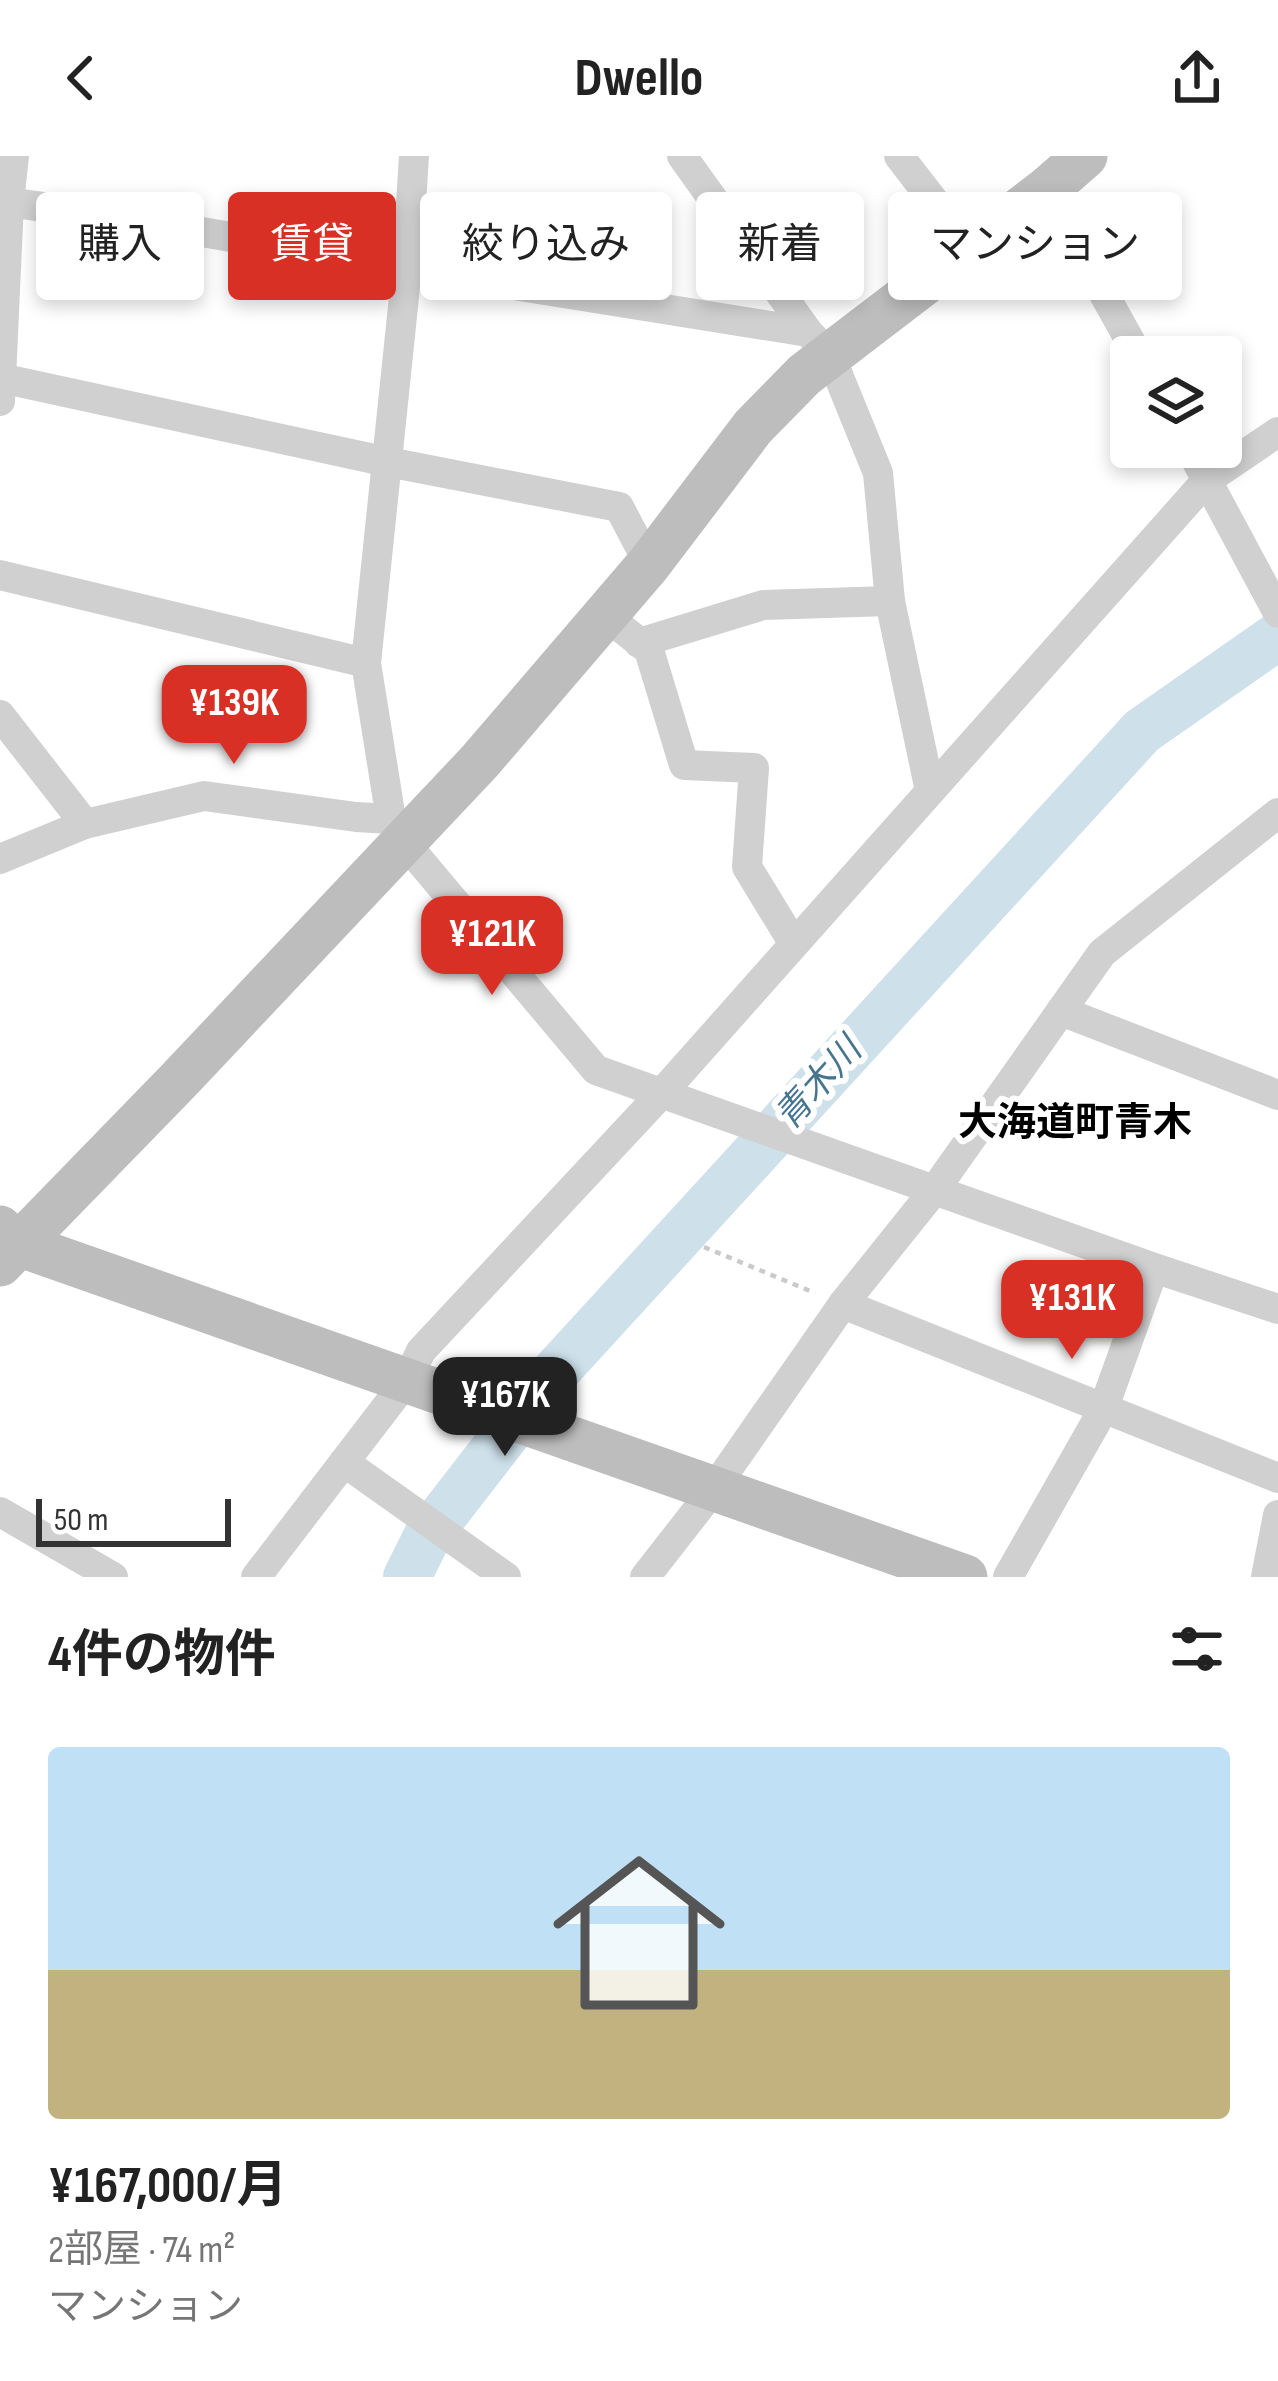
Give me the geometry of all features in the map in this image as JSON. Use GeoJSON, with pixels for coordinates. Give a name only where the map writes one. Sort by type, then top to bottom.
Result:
{"type":"FeatureCollection","features":[{"type":"Feature","properties":{"kind":"street"},"geometry":{"type":"LineString","coordinates":[[14,156],[4,201],[1,386],[620,507],[649,564]]}},
{"type":"Feature","properties":{"kind":"street"},"geometry":{"type":"LineString","coordinates":[[414,156],[366,663],[398,831],[596,1070],[1278,1309]]}},
{"type":"Feature","properties":{"kind":"street"},"geometry":{"type":"LineString","coordinates":[[682,156],[819,344],[878,473],[890,601],[930,791]]}},
{"type":"Feature","properties":{"kind":"street"},"geometry":{"type":"LineString","coordinates":[[899,156],[927,192]]}},
{"type":"Feature","properties":{"kind":"street"},"geometry":{"type":"LineString","coordinates":[[1043,192],[1085,156]]}},
{"type":"Feature","properties":{"kind":"street"},"geometry":{"type":"LineString","coordinates":[[1046,190],[1127,336]]}},
{"type":"Feature","properties":{"kind":"street"},"geometry":{"type":"LineString","coordinates":[[4,201],[111,216],[819,344]]}},
{"type":"Feature","properties":{"kind":"street"},"geometry":{"type":"LineString","coordinates":[[888,300],[819,344],[803,375],[753,427],[649,564],[622,629],[398,831],[179,1080],[6,1245],[407,1380],[965,1577]]}},
{"type":"Feature","properties":{"kind":"street"},"geometry":{"type":"LineString","coordinates":[[256,1577],[407,1380],[421,1352],[661,1094],[1208,480],[1278,432]]}},
{"type":"Feature","properties":{"kind":"street"},"geometry":{"type":"LineString","coordinates":[[1201,468],[1278,613]]}},
{"type":"Feature","properties":{"kind":"street"},"geometry":{"type":"LineString","coordinates":[[0,574],[366,663]]}},
{"type":"Feature","properties":{"kind":"street"},"geometry":{"type":"LineString","coordinates":[[622,629],[764,604],[890,601]]}},
{"type":"Feature","properties":{"kind":"street"},"geometry":{"type":"LineString","coordinates":[[622,629],[649,650],[684,765],[754,768],[747,867],[794,944]]}},
{"type":"Feature","properties":{"kind":"street"},"geometry":{"type":"LineString","coordinates":[[0,715],[86,824]]}},
{"type":"Feature","properties":{"kind":"street"},"geometry":{"type":"LineString","coordinates":[[0,859],[86,824],[204,796],[356,818],[398,831]]}},
{"type":"Feature","properties":{"kind":"street"},"geometry":{"type":"LineString","coordinates":[[645,1577],[713,1490],[843,1304],[936,1188],[1102,953],[1278,813]]}},
{"type":"Feature","properties":{"kind":"street"},"geometry":{"type":"LineString","coordinates":[[1061,1011],[1278,1095]]}},
{"type":"Feature","properties":{"kind":"street"},"geometry":{"type":"LineString","coordinates":[[1008,1577],[1103,1410],[1154,1268]]}},
{"type":"Feature","properties":{"kind":"street"},"geometry":{"type":"LineString","coordinates":[[843,1304],[1278,1478]]}},
{"type":"Feature","properties":{"kind":"street"},"geometry":{"type":"LineString","coordinates":[[344,1462],[506,1577]]}},
{"type":"Feature","properties":{"kind":"street"},"geometry":{"type":"LineString","coordinates":[[0,1512],[113,1577]]}},
{"type":"Feature","properties":{"kind":"street"},"geometry":{"type":"LineString","coordinates":[[1266,1577],[1278,1515]]}},
{"type":"Feature","properties":{"kind":"path"},"geometry":{"type":"LineString","coordinates":[[704,1247],[843,1304]]}},
{"type":"Feature","properties":{"kind":"waterway","name":"青木川"},"geometry":{"type":"LineString","coordinates":[[407,1577],[428,1535],[547,1381],[1142,731],[1278,636]]}},
{"type":"Feature","properties":{"kind":"district","name":"大海道町青木"},"geometry":{"type":"Point","coordinates":[1075,1123]}}]}
